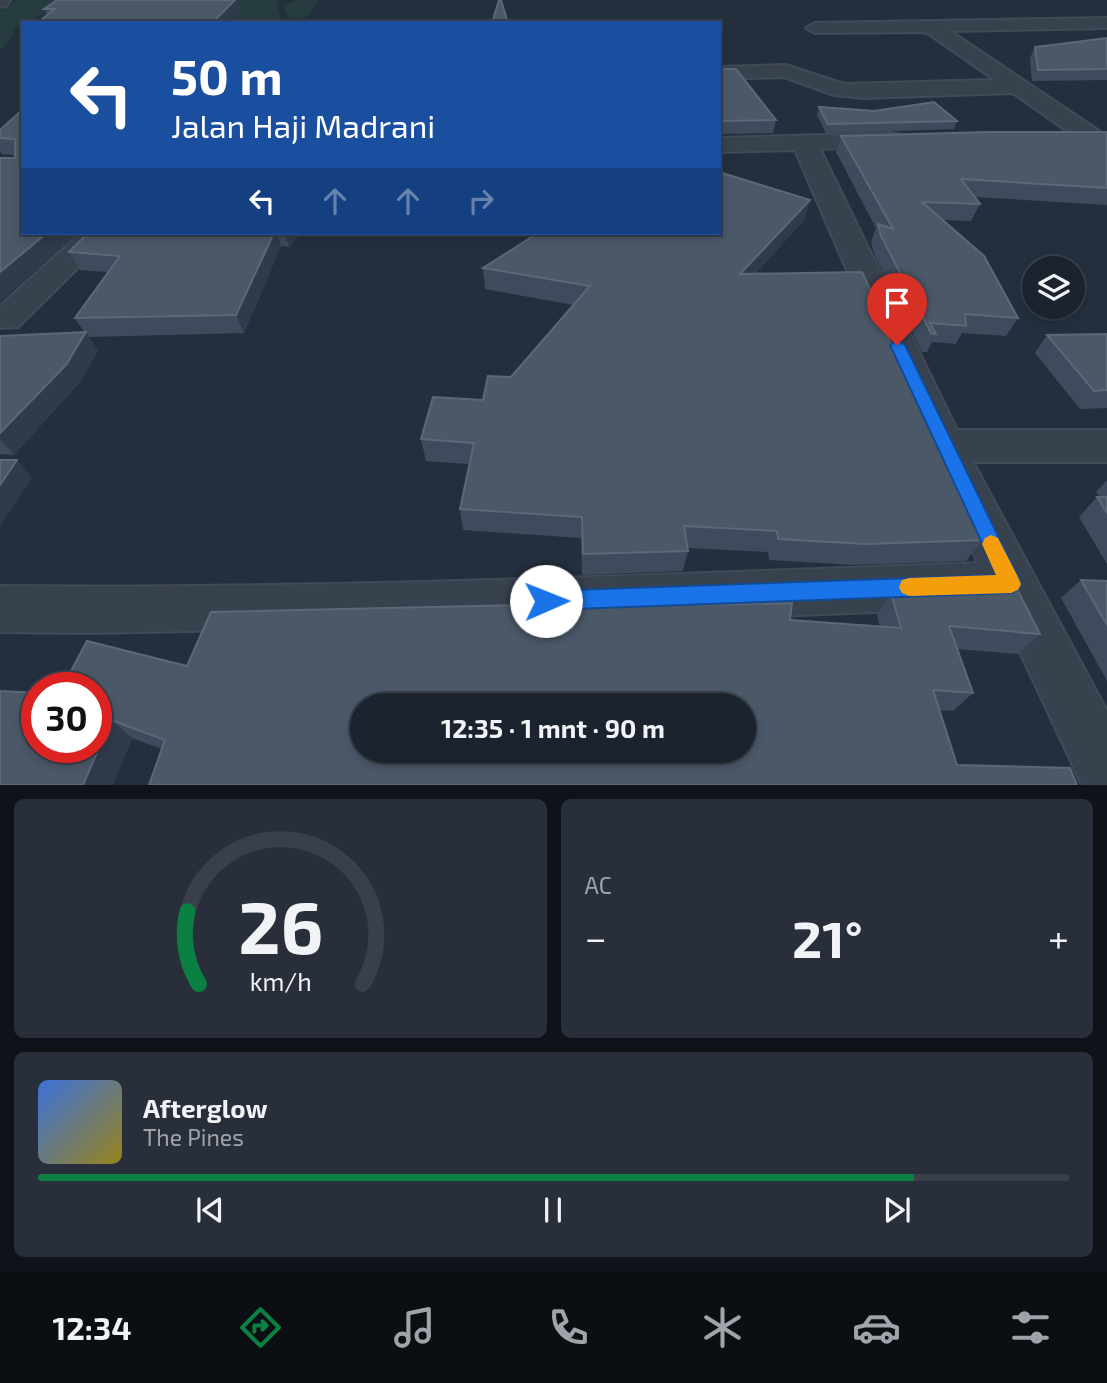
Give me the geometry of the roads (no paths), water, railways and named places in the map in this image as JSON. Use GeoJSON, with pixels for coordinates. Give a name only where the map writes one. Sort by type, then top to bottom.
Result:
{"type":"FeatureCollection","features":[{"type":"Feature","properties":{"kind":"street"},"geometry":{"type":"LineString","coordinates":[[815,28],[1107,23]]}},
{"type":"Feature","properties":{"kind":"street"},"geometry":{"type":"LineString","coordinates":[[930,26],[1019,86],[1099,135]]}},
{"type":"Feature","properties":{"kind":"street"},"geometry":{"type":"LineString","coordinates":[[721,73],[786,71],[842,90],[863,91],[1019,86]]}},
{"type":"Feature","properties":{"kind":"street"},"geometry":{"type":"LineString","coordinates":[[1049,137],[1099,135]]}},
{"type":"Feature","properties":{"kind":"street"},"geometry":{"type":"LineString","coordinates":[[721,145],[913,140]]}},
{"type":"Feature","properties":{"kind":"street"},"geometry":{"type":"LineString","coordinates":[[804,142],[944,446],[1107,771]]}},
{"type":"Feature","properties":{"kind":"street"},"geometry":{"type":"LineString","coordinates":[[6,319],[97,235]]}},
{"type":"Feature","properties":{"kind":"street"},"geometry":{"type":"LineString","coordinates":[[944,446],[1107,446]]}},
{"type":"Feature","properties":{"kind":"street"},"geometry":{"type":"LineString","coordinates":[[0,609],[86,610],[601,600],[1011,584]]}}]}
